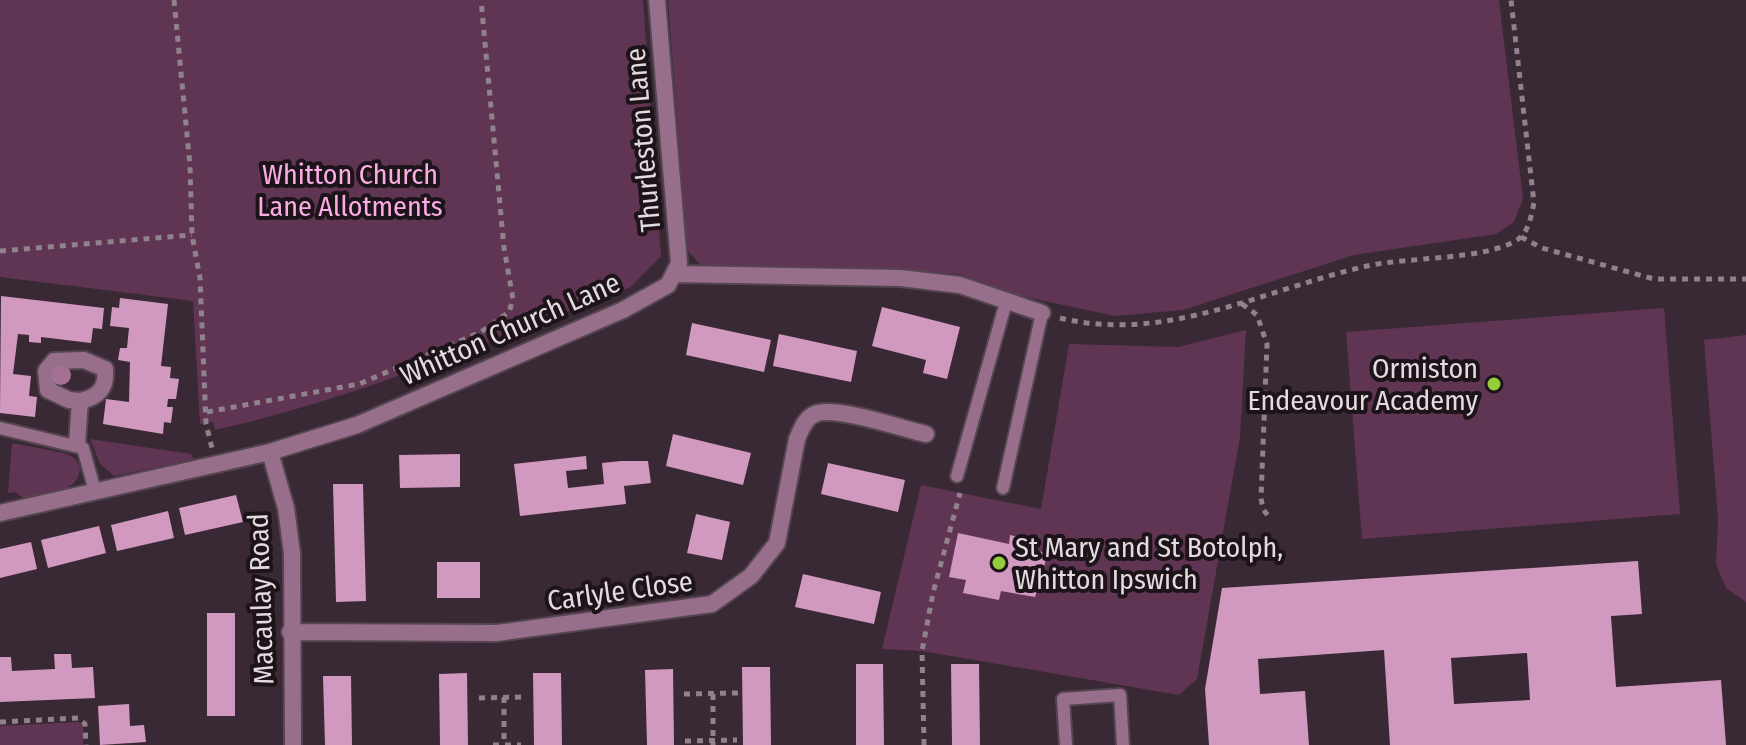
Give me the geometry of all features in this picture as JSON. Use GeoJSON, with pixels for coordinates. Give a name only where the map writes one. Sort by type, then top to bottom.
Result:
{"type":"FeatureCollection","features":[{"type":"Feature","properties":{"kind":"street","name":"Thurleston Lane"},"geometry":{"type":"LineString","coordinates":[[657,0],[679,263],[675,274]]}},
{"type":"Feature","properties":{"kind":"street"},"geometry":{"type":"LineString","coordinates":[[675,274],[900,278],[960,285],[1042,313]]}},
{"type":"Feature","properties":{"kind":"street","name":"Whitton Church Lane"},"geometry":{"type":"LineString","coordinates":[[0,513],[270,452],[357,425],[623,310],[668,285],[675,274]]}},
{"type":"Feature","properties":{"kind":"street"},"geometry":{"type":"LineString","coordinates":[[77,444],[80,401]]}},
{"type":"Feature","properties":{"kind":"street","name":"Carlyle Close"},"geometry":{"type":"LineString","coordinates":[[290,632],[497,633],[712,604],[751,576],[777,543],[797,439],[804,423],[815,413],[832,412],[926,434]]}},
{"type":"Feature","properties":{"kind":"street","name":"Macaulay Road"},"geometry":{"type":"LineString","coordinates":[[270,452],[286,508],[292,553],[290,632],[293,745]]}},
{"type":"Feature","properties":{"kind":"lane"},"geometry":{"type":"LineString","coordinates":[[957,476],[1006,302]]}},
{"type":"Feature","properties":{"kind":"lane"},"geometry":{"type":"LineString","coordinates":[[1003,488],[1042,313]]}},
{"type":"Feature","properties":{"kind":"lane"},"geometry":{"type":"LineString","coordinates":[[0,428],[77,444],[86,454],[95,491]]}},
{"type":"Feature","properties":{"kind":"lane"},"geometry":{"type":"LineString","coordinates":[[1066,745],[1063,699],[1120,695],[1123,745]]}},
{"type":"Feature","properties":{"kind":"path"},"geometry":{"type":"LineString","coordinates":[[174,0],[190,166],[192,235],[200,278],[206,424],[216,464]]}},
{"type":"Feature","properties":{"kind":"path"},"geometry":{"type":"LineString","coordinates":[[207,412],[359,384],[481,332],[501,322],[509,312],[513,299],[504,248],[481,0]]}},
{"type":"Feature","properties":{"kind":"path"},"geometry":{"type":"LineString","coordinates":[[1042,313],[1074,321],[1155,324],[1205,315],[1369,265],[1475,252],[1506,245],[1521,237],[1529,224],[1534,203],[1511,0]]}},
{"type":"Feature","properties":{"kind":"path"},"geometry":{"type":"LineString","coordinates":[[0,251],[192,235]]}},
{"type":"Feature","properties":{"kind":"path"},"geometry":{"type":"LineString","coordinates":[[1521,237],[1542,248],[1654,279],[1746,279]]}},
{"type":"Feature","properties":{"kind":"path"},"geometry":{"type":"LineString","coordinates":[[1257,315],[1264,297]]}},
{"type":"Feature","properties":{"kind":"path"},"geometry":{"type":"LineString","coordinates":[[1242,303],[1257,315],[1267,344],[1261,498],[1269,517]]}},
{"type":"Feature","properties":{"kind":"path"},"geometry":{"type":"LineString","coordinates":[[924,745],[922,651],[933,593],[961,492],[957,476]]}},
{"type":"Feature","properties":{"kind":"path"},"geometry":{"type":"LineString","coordinates":[[684,694],[738,693]]}},
{"type":"Feature","properties":{"kind":"path"},"geometry":{"type":"LineString","coordinates":[[713,694],[713,743]]}},
{"type":"Feature","properties":{"kind":"path"},"geometry":{"type":"LineString","coordinates":[[504,697],[504,745]]}},
{"type":"Feature","properties":{"kind":"path"},"geometry":{"type":"LineString","coordinates":[[479,698],[524,697]]}},
{"type":"Feature","properties":{"kind":"path"},"geometry":{"type":"LineString","coordinates":[[0,722],[78,718],[85,724],[86,745]]}},
{"type":"Feature","properties":{"kind":"path"},"geometry":{"type":"LineString","coordinates":[[685,741],[713,743],[737,740]]}},
{"type":"Feature","properties":{"kind":"path"},"geometry":{"type":"LineString","coordinates":[[493,745],[521,745]]}},
{"type":"Feature","properties":{"kind":"green space","name":"Whitton Church Lane Allotments"},"geometry":{"type":"Polygon","coordinates":[[[0,0],[643,0],[661,256],[631,287],[374,384],[269,417],[215,430],[213,422],[200,424],[193,301],[0,277],[0,0]]]}},
{"type":"Feature","properties":{"kind":"green space","name":"Ormiston Endeavour Academy"},"geometry":{"type":"Polygon","coordinates":[[[668,0],[1499,0],[1523,199],[1514,222],[1496,234],[1354,255],[1183,310],[1115,316],[1021,296],[959,274],[831,267],[705,269],[687,250],[668,0]]]}},
{"type":"Feature","properties":{"kind":"green space"},"geometry":{"type":"Polygon","coordinates":[[[1664,308],[1680,514],[1362,539],[1346,332],[1664,308]]]}},
{"type":"Feature","properties":{"kind":"green space"},"geometry":{"type":"Polygon","coordinates":[[[1246,330],[1240,437],[1197,679],[1179,695],[922,651],[882,649],[921,485],[1041,509],[1069,344],[1178,347],[1246,330]]]}},
{"type":"Feature","properties":{"kind":"green space"},"geometry":{"type":"Polygon","coordinates":[[[1746,335],[1746,602],[1726,588],[1716,564],[1718,520],[1704,340],[1746,335]]]}},
{"type":"Feature","properties":{"kind":"green space"},"geometry":{"type":"Polygon","coordinates":[[[90,439],[191,454],[194,460],[114,476],[100,464],[90,439]]]}},
{"type":"Feature","properties":{"kind":"green space"},"geometry":{"type":"Polygon","coordinates":[[[12,443],[75,458],[80,467],[78,476],[68,488],[51,494],[25,499],[15,492],[8,493],[12,443]]]}},
{"type":"Feature","properties":{"kind":"green space"},"geometry":{"type":"Polygon","coordinates":[[[78,722],[83,726],[83,745],[0,745],[0,726],[78,722]]]}},
{"type":"Feature","properties":{"kind":"building"},"geometry":{"type":"Polygon","coordinates":[[[1,296],[104,308],[102,329],[93,328],[91,343],[41,337],[41,343],[29,342],[29,335],[18,334],[13,374],[31,376],[29,396],[37,397],[35,417],[0,413],[1,296]]]}},
{"type":"Feature","properties":{"kind":"building"},"geometry":{"type":"Polygon","coordinates":[[[120,298],[168,304],[161,366],[171,367],[170,378],[179,379],[176,399],[168,399],[167,407],[173,407],[171,423],[164,422],[163,434],[103,424],[106,399],[129,402],[130,362],[118,360],[120,348],[127,348],[129,328],[110,326],[112,307],[119,308],[120,298]]]}},
{"type":"Feature","properties":{"kind":"building"},"geometry":{"type":"Polygon","coordinates":[[[882,307],[960,327],[947,379],[923,373],[926,360],[872,346],[882,307]]]}},
{"type":"Feature","properties":{"kind":"building"},"geometry":{"type":"Polygon","coordinates":[[[692,323],[771,340],[764,372],[686,355],[692,323]]]}},
{"type":"Feature","properties":{"kind":"building"},"geometry":{"type":"Polygon","coordinates":[[[779,334],[857,351],[851,382],[773,366],[779,334]]]}},
{"type":"Feature","properties":{"kind":"building"},"geometry":{"type":"Polygon","coordinates":[[[673,434],[751,453],[743,485],[666,466],[673,434]]]}},
{"type":"Feature","properties":{"kind":"building"},"geometry":{"type":"Polygon","coordinates":[[[460,454],[460,487],[400,488],[399,455],[460,454]]]}},
{"type":"Feature","properties":{"kind":"building"},"geometry":{"type":"Polygon","coordinates":[[[586,456],[587,469],[566,471],[568,488],[604,484],[602,463],[621,461],[648,461],[651,483],[624,486],[626,504],[520,516],[514,464],[586,456]]]}},
{"type":"Feature","properties":{"kind":"building"},"geometry":{"type":"Polygon","coordinates":[[[828,463],[905,480],[898,512],[821,494],[828,463]]]}},
{"type":"Feature","properties":{"kind":"building"},"geometry":{"type":"Polygon","coordinates":[[[333,484],[363,484],[366,601],[336,602],[333,484]]]}},
{"type":"Feature","properties":{"kind":"building"},"geometry":{"type":"Polygon","coordinates":[[[236,495],[243,522],[185,535],[179,508],[236,495]]]}},
{"type":"Feature","properties":{"kind":"building"},"geometry":{"type":"Polygon","coordinates":[[[168,511],[174,538],[117,551],[111,525],[168,511]]]}},
{"type":"Feature","properties":{"kind":"building"},"geometry":{"type":"Polygon","coordinates":[[[696,514],[730,522],[722,560],[687,553],[696,514]]]}},
{"type":"Feature","properties":{"kind":"building"},"geometry":{"type":"Polygon","coordinates":[[[99,526],[106,553],[48,568],[41,540],[99,526]]]}},
{"type":"Feature","properties":{"kind":"building","name":"St Mary and St Botolph, Whitton Ipswich"},"geometry":{"type":"Polygon","coordinates":[[[958,533],[1009,544],[1010,535],[1029,539],[1027,549],[1048,553],[1035,597],[1001,591],[999,600],[963,593],[966,580],[949,577],[958,533]]]}},
{"type":"Feature","properties":{"kind":"building"},"geometry":{"type":"Polygon","coordinates":[[[31,542],[37,569],[0,578],[0,549],[31,542]]]}},
{"type":"Feature","properties":{"kind":"building"},"geometry":{"type":"Polygon","coordinates":[[[1638,561],[1642,614],[1611,616],[1616,687],[1721,680],[1726,745],[1390,745],[1384,650],[1258,659],[1260,694],[1305,691],[1309,745],[1209,745],[1205,689],[1222,588],[1638,561]],[[1527,653],[1451,658],[1454,704],[1530,700],[1527,653]]]}},
{"type":"Feature","properties":{"kind":"building"},"geometry":{"type":"Polygon","coordinates":[[[437,562],[480,562],[480,598],[437,598],[437,562]]]}},
{"type":"Feature","properties":{"kind":"building"},"geometry":{"type":"Polygon","coordinates":[[[803,574],[881,592],[874,624],[795,607],[803,574]]]}},
{"type":"Feature","properties":{"kind":"building"},"geometry":{"type":"Polygon","coordinates":[[[207,613],[235,613],[235,716],[207,716],[207,613]]]}},
{"type":"Feature","properties":{"kind":"building"},"geometry":{"type":"Polygon","coordinates":[[[54,654],[71,654],[72,668],[93,667],[95,698],[0,702],[0,657],[11,657],[12,671],[55,669],[54,654]]]}},
{"type":"Feature","properties":{"kind":"building"},"geometry":{"type":"Polygon","coordinates":[[[856,664],[883,664],[884,745],[856,745],[856,664]]]}},
{"type":"Feature","properties":{"kind":"building"},"geometry":{"type":"Polygon","coordinates":[[[951,664],[979,664],[980,745],[952,745],[951,664]]]}},
{"type":"Feature","properties":{"kind":"building"},"geometry":{"type":"Polygon","coordinates":[[[742,667],[770,667],[771,745],[743,745],[742,667]]]}},
{"type":"Feature","properties":{"kind":"building"},"geometry":{"type":"Polygon","coordinates":[[[673,669],[674,745],[647,745],[645,670],[673,669]]]}},
{"type":"Feature","properties":{"kind":"building"},"geometry":{"type":"Polygon","coordinates":[[[467,673],[468,745],[440,745],[439,674],[467,673]]]}},
{"type":"Feature","properties":{"kind":"building"},"geometry":{"type":"Polygon","coordinates":[[[533,673],[561,673],[562,745],[534,745],[533,673]]]}},
{"type":"Feature","properties":{"kind":"building"},"geometry":{"type":"Polygon","coordinates":[[[323,676],[351,676],[352,745],[325,745],[323,676]]]}},
{"type":"Feature","properties":{"kind":"building"},"geometry":{"type":"Polygon","coordinates":[[[129,704],[130,726],[144,725],[146,742],[100,745],[98,706],[129,704]]]}},
{"type":"Feature","properties":{"kind":"place","name":"Ormiston Endeavour Academy"},"geometry":{"type":"Point","coordinates":[1494,384]}},
{"type":"Feature","properties":{"kind":"place","name":"St Mary and St Botolph, Whitton Ipswich"},"geometry":{"type":"Point","coordinates":[999,563]}}]}
